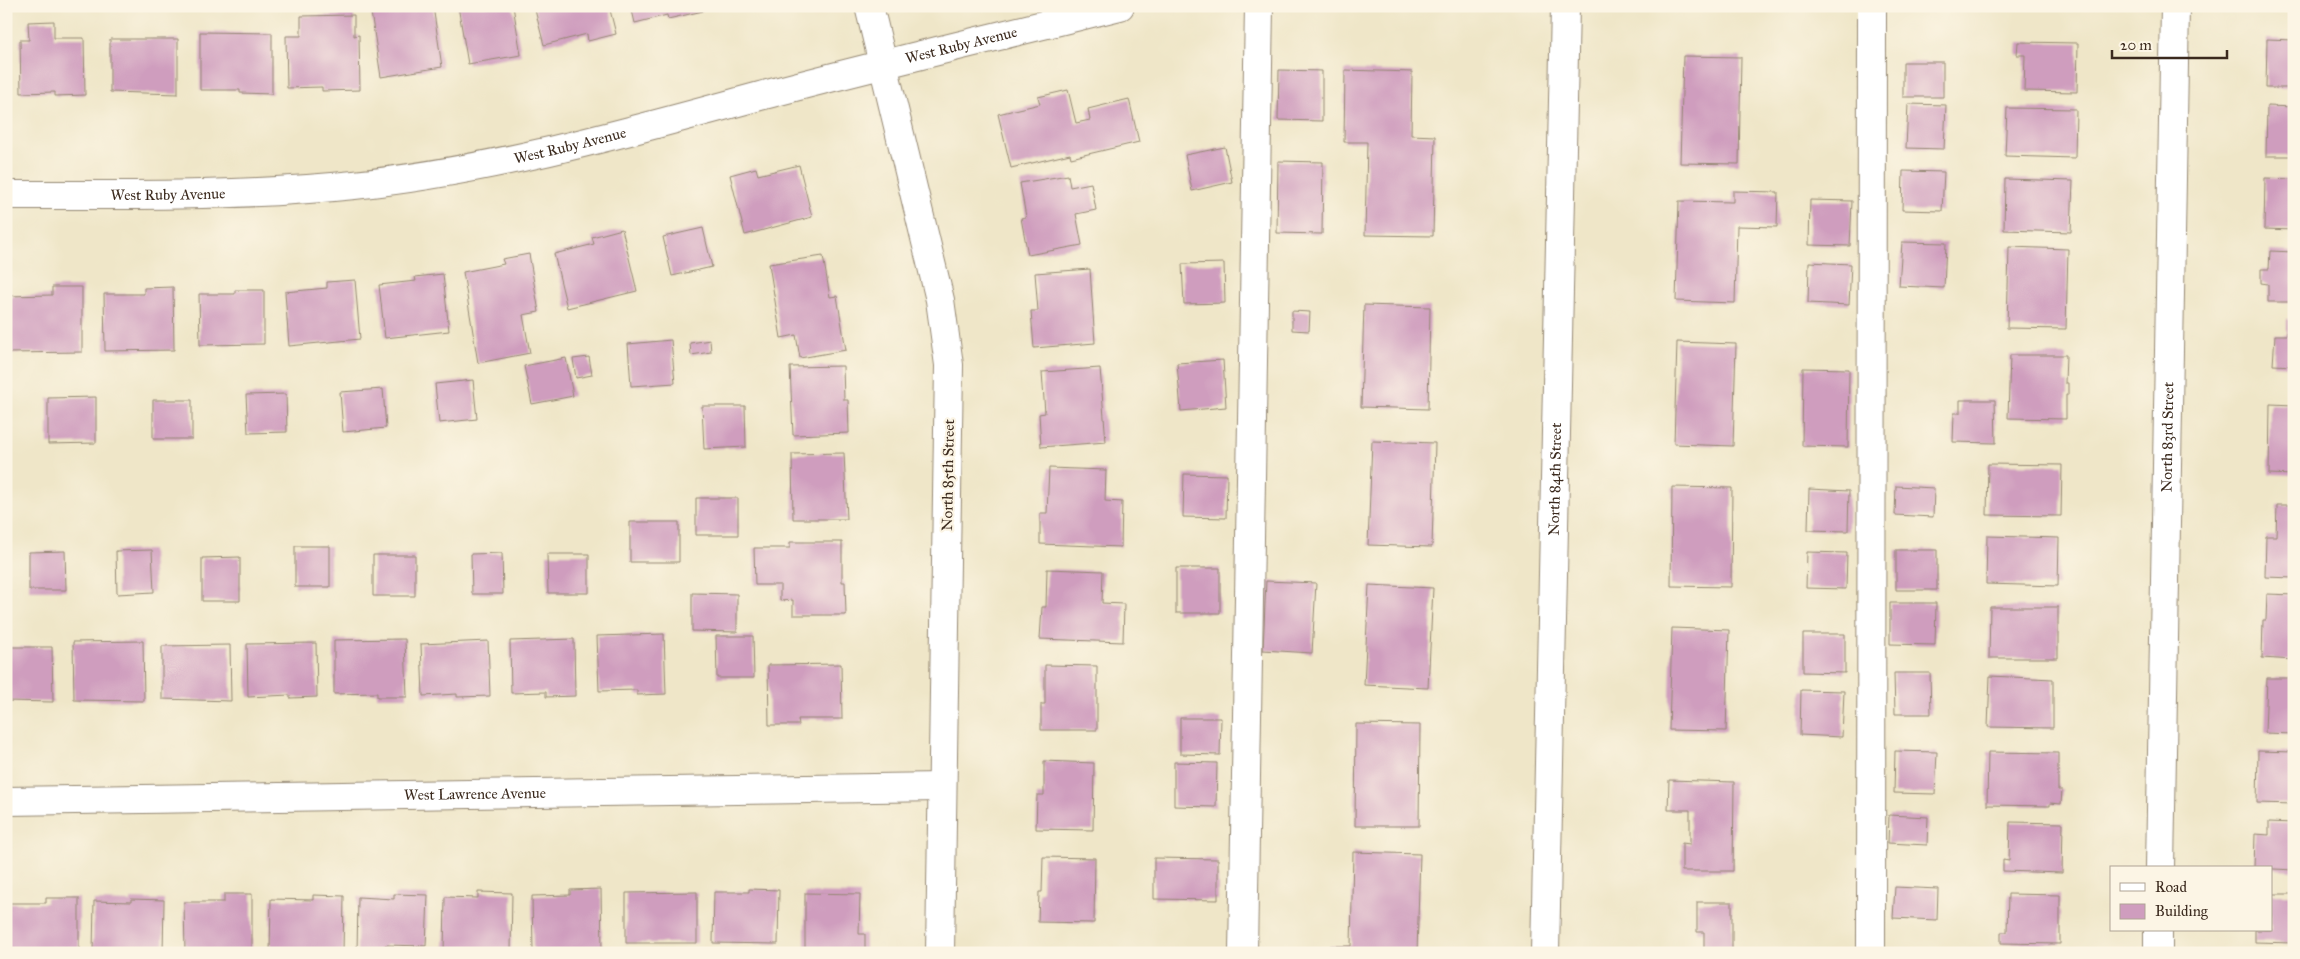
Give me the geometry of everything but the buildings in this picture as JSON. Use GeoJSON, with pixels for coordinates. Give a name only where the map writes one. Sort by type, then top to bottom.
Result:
{"type":"FeatureCollection","features":[{"type":"Feature","properties":{"kind":"street","name":"North 85th Street"},"geometry":{"type":"LineString","coordinates":[[869,6],[940,300],[949,365],[940,953]]}},
{"type":"Feature","properties":{"kind":"street","name":"West Ruby Avenue"},"geometry":{"type":"LineString","coordinates":[[6,195],[227,194],[355,185],[464,169],[593,140],[1120,6]]}},
{"type":"Feature","properties":{"kind":"street"},"geometry":{"type":"LineString","coordinates":[[1243,953],[1258,6]]}},
{"type":"Feature","properties":{"kind":"street","name":"North 84th Street"},"geometry":{"type":"LineString","coordinates":[[1545,953],[1566,6]]}},
{"type":"Feature","properties":{"kind":"street"},"geometry":{"type":"LineString","coordinates":[[1871,953],[1872,6]]}},
{"type":"Feature","properties":{"kind":"street","name":"North 83rd Street"},"geometry":{"type":"LineString","coordinates":[[2160,866],[2175,6]]}},
{"type":"Feature","properties":{"kind":"street","name":"West Lawrence Avenue"},"geometry":{"type":"LineString","coordinates":[[6,802],[942,787]]}},
{"type":"Feature","properties":{"kind":"street"},"geometry":{"type":"LineString","coordinates":[[2158,932],[2158,953]]}}]}
